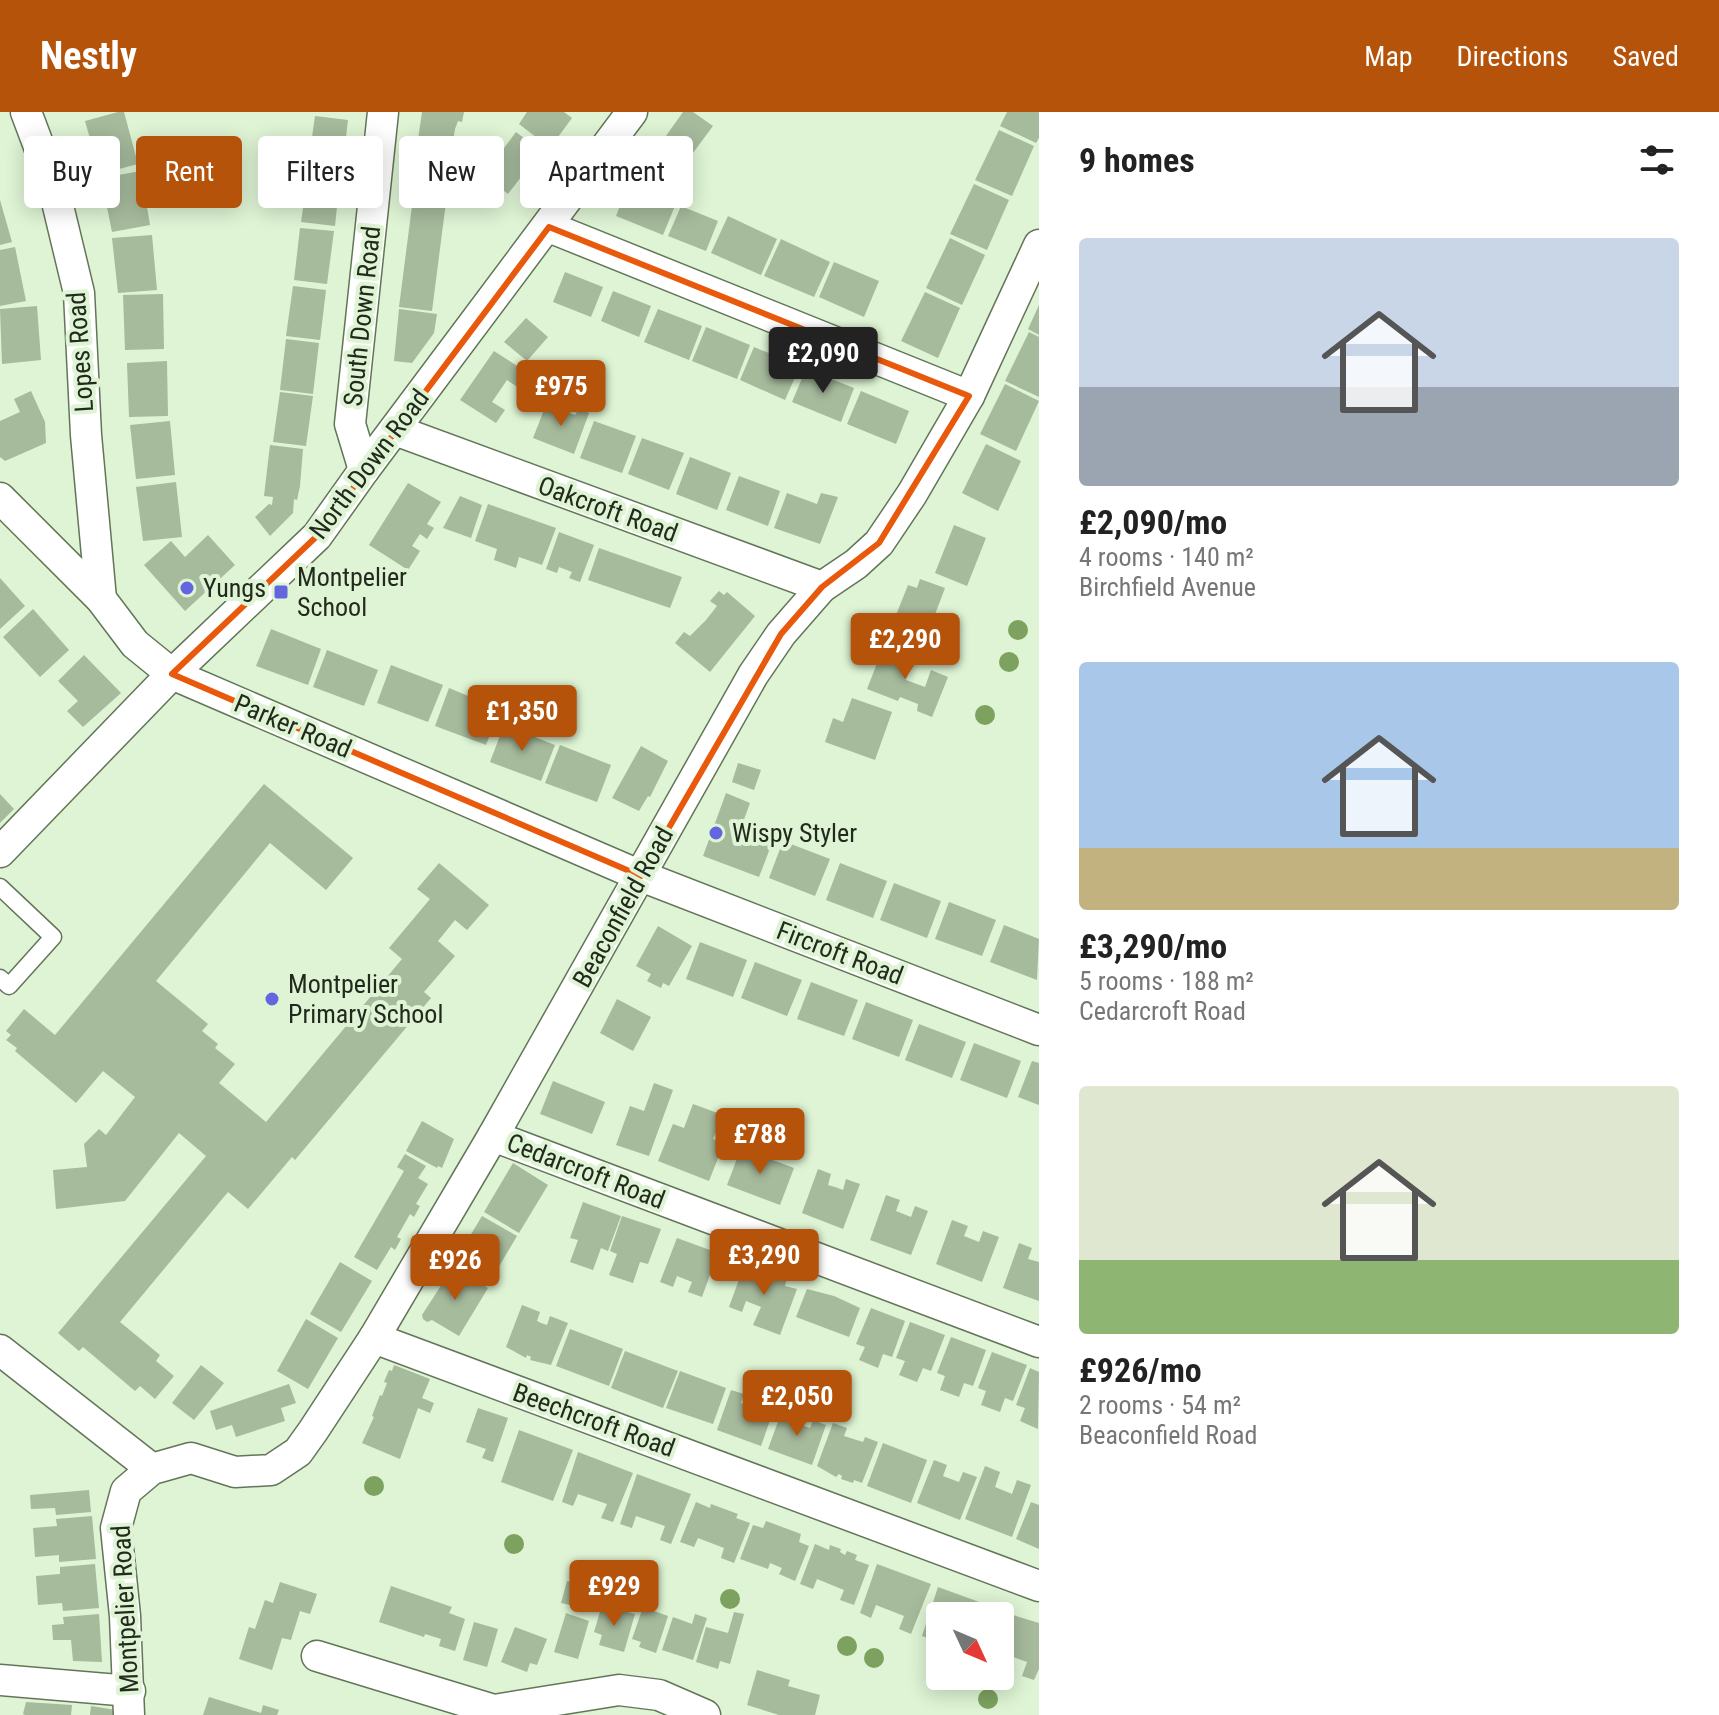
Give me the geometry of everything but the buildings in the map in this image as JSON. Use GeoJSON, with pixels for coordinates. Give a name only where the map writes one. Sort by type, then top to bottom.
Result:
{"type":"FeatureCollection","features":[{"type":"Feature","properties":{"kind":"street","name":"Lopes Road"},"geometry":{"type":"LineString","coordinates":[[26,112],[52,181],[79,293],[86,435],[101,599]]}},
{"type":"Feature","properties":{"kind":"street","name":"South Down Road"},"geometry":{"type":"LineString","coordinates":[[364,470],[350,424],[383,112]]}},
{"type":"Feature","properties":{"kind":"street","name":"North Down Road"},"geometry":{"type":"LineString","coordinates":[[0,852],[172,674],[317,536],[632,112]]}},
{"type":"Feature","properties":{"kind":"street"},"geometry":{"type":"LineString","coordinates":[[549,227],[969,396]]}},
{"type":"Feature","properties":{"kind":"street","name":"Beaconfield Road"},"geometry":{"type":"LineString","coordinates":[[152,1469],[191,1458],[235,1472],[271,1470],[298,1452],[374,1338],[493,1136],[753,675],[781,634],[822,587],[856,564],[879,543],[912,494],[969,396],[1039,245]]}},
{"type":"Feature","properties":{"kind":"street","name":"Oakcroft Road"},"geometry":{"type":"LineString","coordinates":[[395,430],[822,587]]}},
{"type":"Feature","properties":{"kind":"street","name":"Parker Road"},"geometry":{"type":"LineString","coordinates":[[0,498],[101,599],[135,644],[172,674],[641,876]]}},
{"type":"Feature","properties":{"kind":"street","name":"Fircroft Road"},"geometry":{"type":"LineString","coordinates":[[641,876],[1039,1030]]}},
{"type":"Feature","properties":{"kind":"street","name":"Cedarcroft Road"},"geometry":{"type":"LineString","coordinates":[[493,1136],[1039,1342]]}},
{"type":"Feature","properties":{"kind":"street","name":"Beechcroft Road"},"geometry":{"type":"LineString","coordinates":[[374,1338],[1039,1586]]}},
{"type":"Feature","properties":{"kind":"street"},"geometry":{"type":"LineString","coordinates":[[0,1350],[152,1469]]}},
{"type":"Feature","properties":{"kind":"street","name":"Montpelier Road"},"geometry":{"type":"LineString","coordinates":[[130,1703],[116,1528],[126,1491],[152,1469]]}},
{"type":"Feature","properties":{"kind":"street"},"geometry":{"type":"LineString","coordinates":[[317,1656],[494,1713],[619,1690],[659,1695],[705,1715]]}},
{"type":"Feature","properties":{"kind":"street"},"geometry":{"type":"LineString","coordinates":[[0,1680],[130,1703]]}},
{"type":"Feature","properties":{"kind":"lane"},"geometry":{"type":"LineString","coordinates":[[0,887],[53,937],[9,986],[0,978]]}},
{"type":"Feature","properties":{"kind":"highlighted area"},"geometry":{"type":"Polygon","coordinates":[[[549,227],[969,396],[879,543],[822,587],[781,634],[641,876],[172,674],[317,536],[549,227]]]}},
{"type":"Feature","properties":{"kind":"place","name":"Yungs"},"geometry":{"type":"Point","coordinates":[187,588]}},
{"type":"Feature","properties":{"kind":"place","name":"Montpelier School"},"geometry":{"type":"Point","coordinates":[281,592]}},
{"type":"Feature","properties":{"kind":"place","name":"Wispy Styler"},"geometry":{"type":"Point","coordinates":[716,833]}},
{"type":"Feature","properties":{"kind":"place","name":"Montpelier Primary School"},"geometry":{"type":"Point","coordinates":[272,999]}}]}
